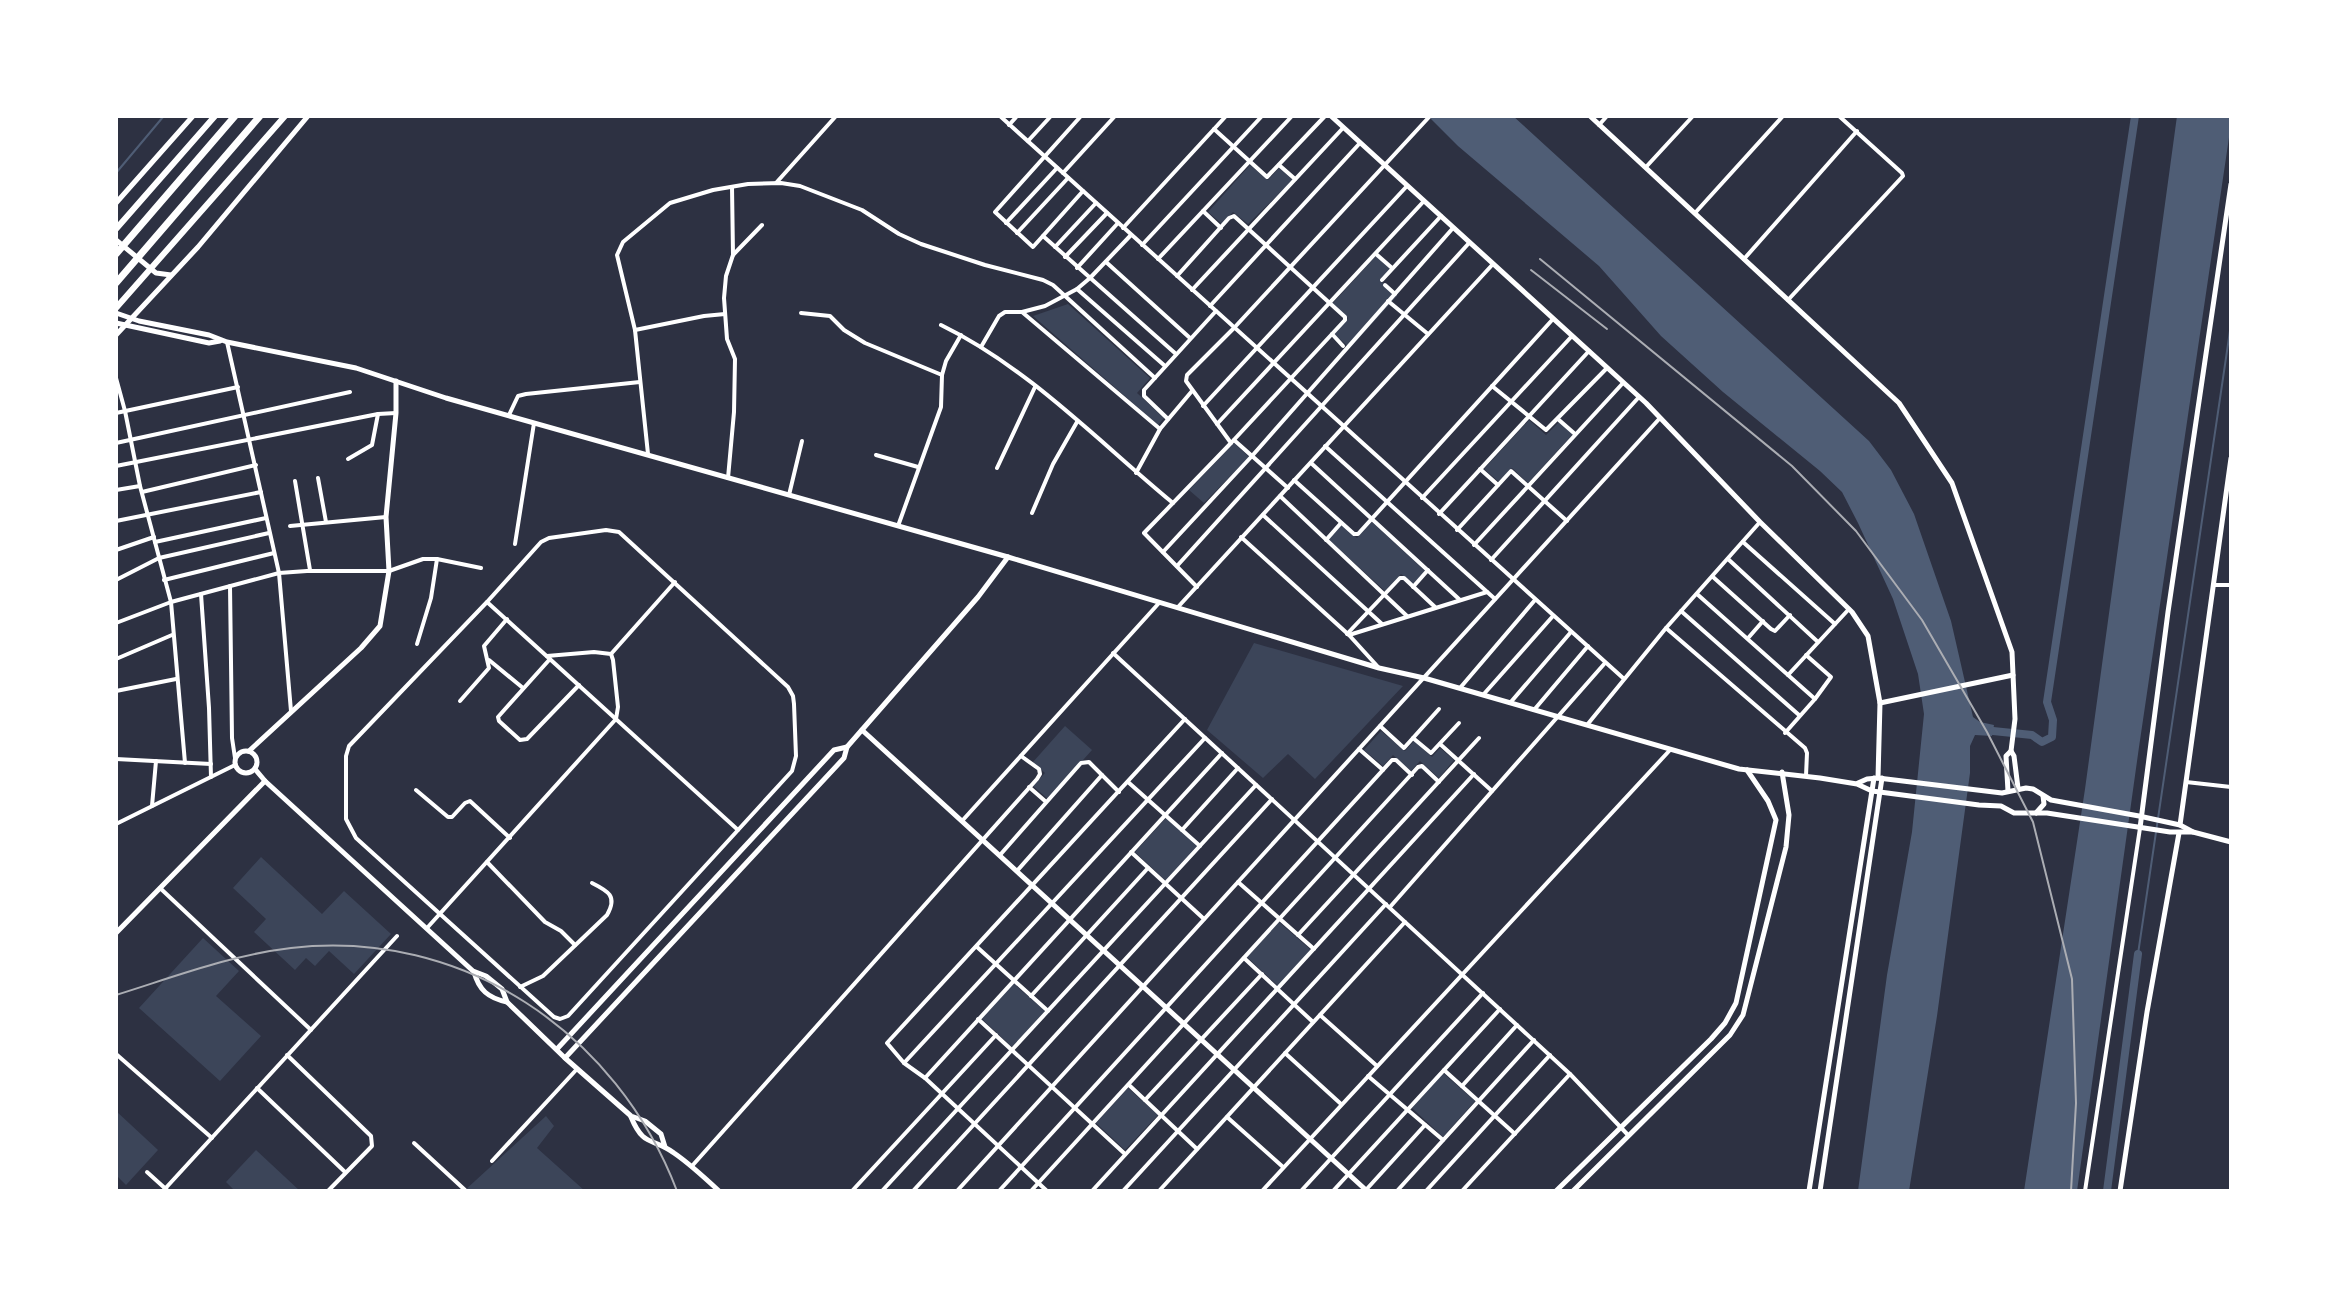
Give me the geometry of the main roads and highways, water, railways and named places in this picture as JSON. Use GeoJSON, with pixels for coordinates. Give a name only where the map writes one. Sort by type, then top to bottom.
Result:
{"type":"FeatureCollection","features":[{"type":"Feature","properties":{"kind":"highway"},"geometry":{"type":"LineString","coordinates":[[116,229],[215,116]]}},
{"type":"Feature","properties":{"kind":"highway"},"geometry":{"type":"LineString","coordinates":[[118,252],[235,116]]}},
{"type":"Feature","properties":{"kind":"highway"},"geometry":{"type":"LineString","coordinates":[[116,283],[260,116]]}},
{"type":"Feature","properties":{"kind":"highway"},"geometry":{"type":"LineString","coordinates":[[116,311],[285,116]]}},
{"type":"Feature","properties":{"kind":"waterway"},"geometry":{"type":"LineString","coordinates":[[1993,731],[2032,735],[2042,742],[2052,737],[2053,720],[2047,702],[2135,116]]}},
{"type":"Feature","properties":{"kind":"waterway"},"geometry":{"type":"LineString","coordinates":[[116,173],[163,117]]}},
{"type":"Feature","properties":{"kind":"waterway"},"geometry":{"type":"LineString","coordinates":[[2138,954],[2231,324]]}},
{"type":"Feature","properties":{"kind":"waterway"},"geometry":{"type":"LineString","coordinates":[[2107,1191],[2138,954]]}},
{"type":"Feature","properties":{"kind":"railway"},"geometry":{"type":"LineString","coordinates":[[1540,259],[1792,466],[1856,531],[1922,620],[1987,732],[2033,822],[2072,979],[2076,1103],[2071,1191]]}},
{"type":"Feature","properties":{"kind":"railway"},"geometry":{"type":"LineString","coordinates":[[1531,270],[1607,329]]}},
{"type":"Feature","properties":{"kind":"railway"},"geometry":{"type":"LineString","coordinates":[[116,995],[225,961],[291,948],[355,946],[415,955],[473,974],[526,1003],[574,1039],[616,1084],[650,1134],[677,1191]]}}]}
